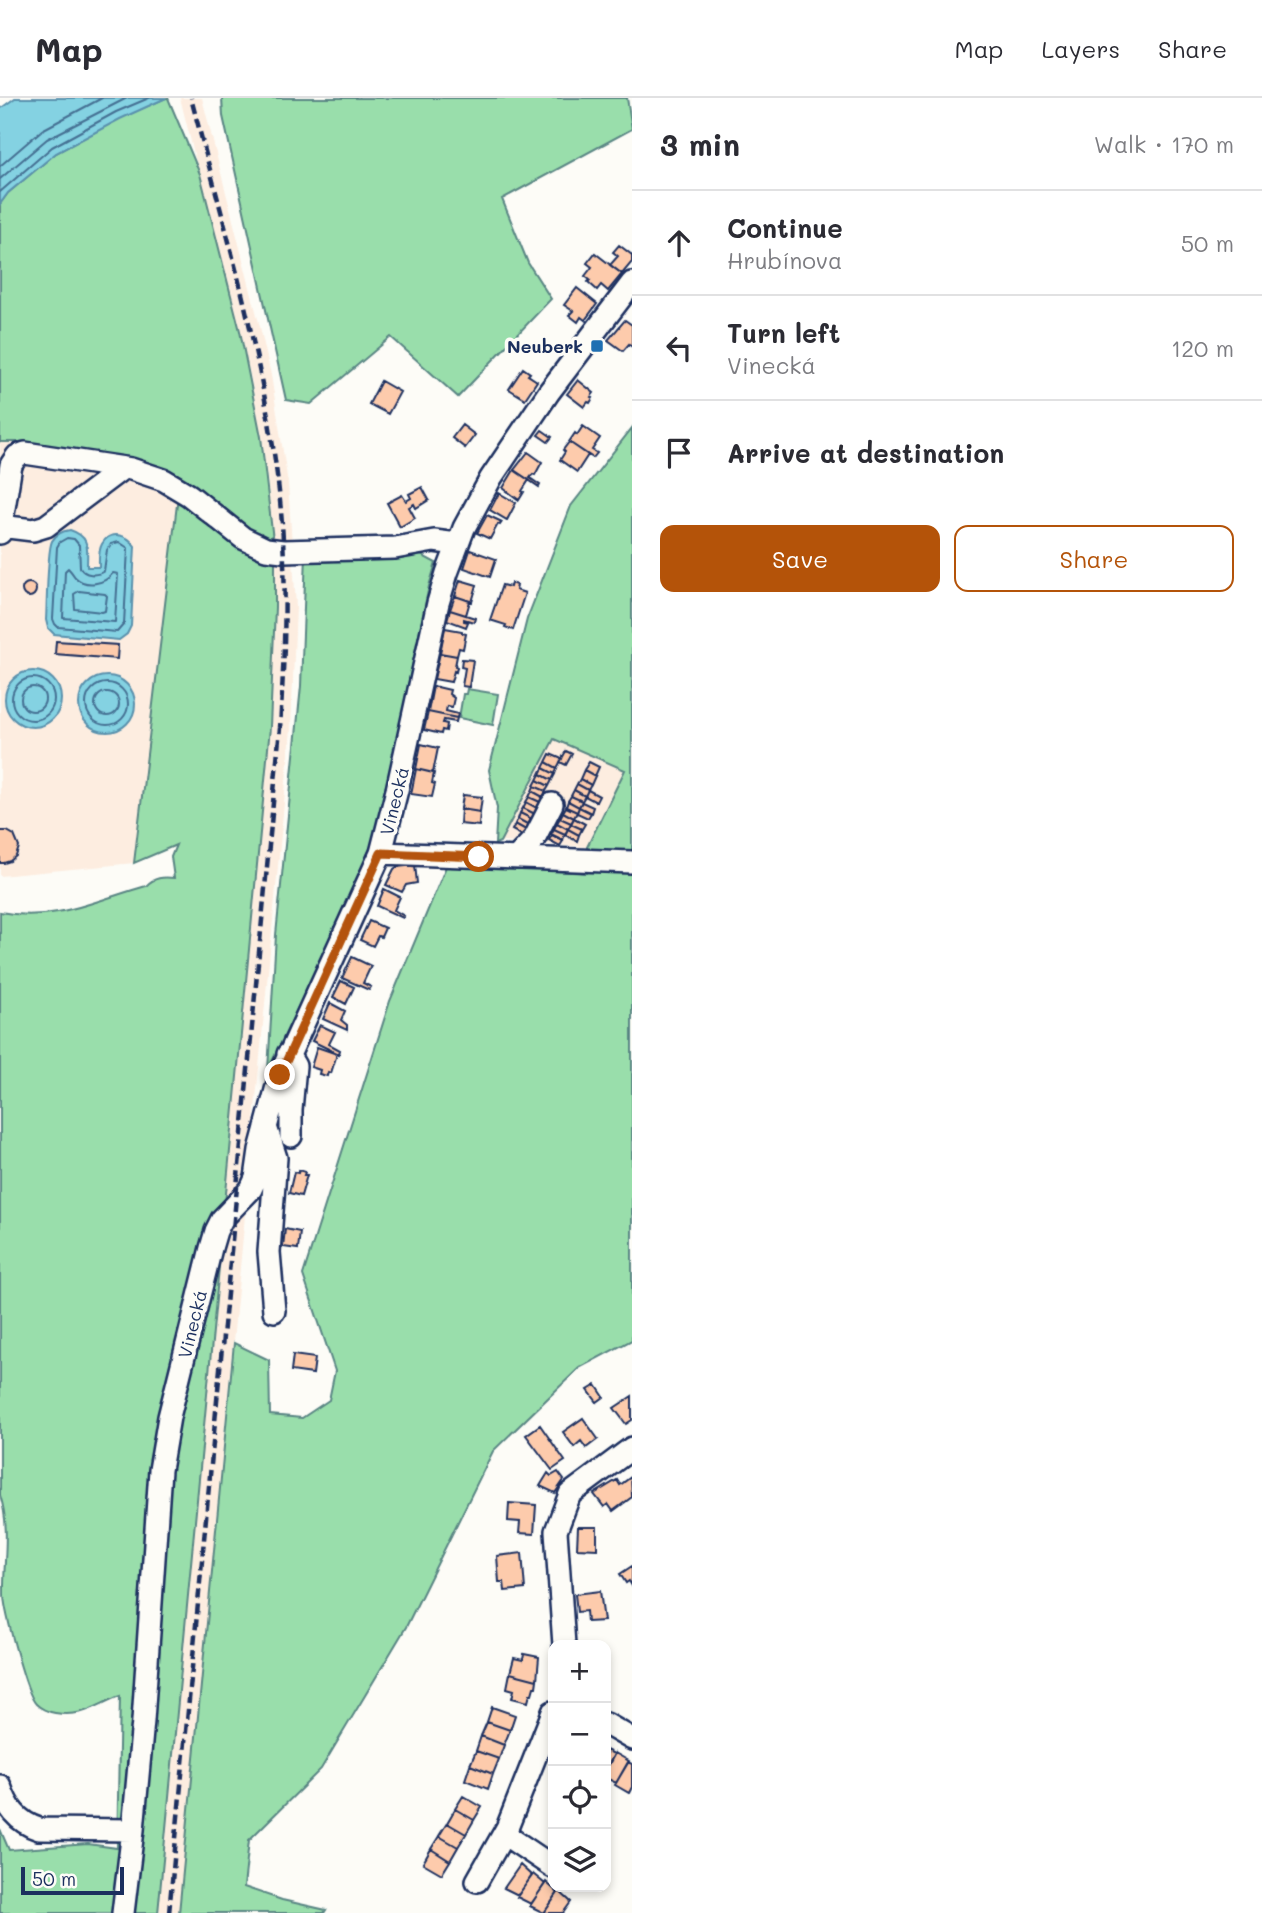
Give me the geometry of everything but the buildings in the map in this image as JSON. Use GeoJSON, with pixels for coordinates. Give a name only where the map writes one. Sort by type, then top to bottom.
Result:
{"type":"FeatureCollection","features":[{"type":"Feature","properties":{"kind":"street","name":"Vinecká"},"geometry":{"type":"LineString","coordinates":[[123,1913],[144,1707],[160,1470],[169,1418],[213,1239],[222,1219],[251,1189],[256,1178],[266,1128],[288,1054],[381,853],[438,603],[457,544],[491,478],[549,392],[632,283]]}},
{"type":"Feature","properties":{"kind":"street"},"geometry":{"type":"LineString","coordinates":[[0,533],[10,465],[17,456],[25,453],[123,468],[164,480],[189,495],[243,538],[266,549],[283,551],[395,548],[434,541],[457,544]]}},
{"type":"Feature","properties":{"kind":"street"},"geometry":{"type":"LineString","coordinates":[[0,526],[33,530],[46,526],[123,468]]}},
{"type":"Feature","properties":{"kind":"street"},"geometry":{"type":"LineString","coordinates":[[516,858],[534,839],[552,804]]}},
{"type":"Feature","properties":{"kind":"street"},"geometry":{"type":"LineString","coordinates":[[381,853],[632,862]]}},
{"type":"Feature","properties":{"kind":"street"},"geometry":{"type":"LineString","coordinates":[[288,1054],[295,1066],[291,1136]]}},
{"type":"Feature","properties":{"kind":"street"},"geometry":{"type":"LineString","coordinates":[[266,1128],[276,1158],[269,1252],[274,1311]]}},
{"type":"Feature","properties":{"kind":"street"},"geometry":{"type":"LineString","coordinates":[[564,1640],[556,1531],[570,1494],[631,1451]]}},
{"type":"Feature","properties":{"kind":"street"},"geometry":{"type":"LineString","coordinates":[[477,1881],[504,1834],[548,1727]]}},
{"type":"Feature","properties":{"kind":"street"},"geometry":{"type":"LineString","coordinates":[[611,1727],[632,1739]]}},
{"type":"Feature","properties":{"kind":"street"},"geometry":{"type":"LineString","coordinates":[[0,1786],[12,1812],[29,1826],[48,1830],[133,1830]]}},
{"type":"Feature","properties":{"kind":"street"},"geometry":{"type":"LineString","coordinates":[[504,1834],[548,1864]]}},
{"type":"Feature","properties":{"kind":"shaded area"},"geometry":{"type":"Polygon","coordinates":[[[180,98],[202,98],[271,375],[288,483],[296,607],[291,729],[179,1913],[158,1913],[270,727],[275,607],[268,485],[251,379],[180,98]]]}},
{"type":"Feature","properties":{"kind":"shaded area"},"geometry":{"type":"Polygon","coordinates":[[[0,442],[24,442],[150,463],[180,479],[134,863],[0,876],[0,442]]]}},
{"type":"Feature","properties":{"kind":"shaded area"},"geometry":{"type":"Polygon","coordinates":[[[554,738],[626,770],[587,847],[500,842],[554,738]]]}},
{"type":"Feature","properties":{"kind":"green space"},"geometry":{"type":"Polygon","coordinates":[[[166,98],[200,174],[240,331],[261,437],[275,557],[270,727],[158,1913],[0,1913],[0,1829],[9,1850],[88,1844],[117,1848],[120,1696],[74,1714],[44,1710],[32,1697],[5,1605],[6,1533],[0,1495],[0,912],[39,915],[57,912],[146,886],[159,878],[174,878],[171,857],[176,845],[134,863],[180,479],[150,463],[24,442],[0,442],[0,204],[8,193],[56,153],[120,118],[166,98]]]}},
{"type":"Feature","properties":{"kind":"green space"},"geometry":{"type":"Polygon","coordinates":[[[222,98],[627,98],[632,129],[502,199],[528,263],[551,299],[458,397],[391,337],[311,404],[286,400],[223,116],[222,98]]]}},
{"type":"Feature","properties":{"kind":"green space"},"geometry":{"type":"Polygon","coordinates":[[[632,428],[632,1340],[579,1368],[493,1451],[406,1627],[321,1769],[249,1840],[244,1887],[282,1900],[326,1910],[324,1913],[179,1913],[234,1343],[269,1360],[270,1415],[302,1418],[329,1400],[335,1371],[303,1275],[390,1001],[447,864],[587,873],[587,847],[625,770],[554,739],[500,842],[495,844],[497,808],[489,770],[527,619],[571,506],[632,428]]]}},
{"type":"Feature","properties":{"kind":"green space"},"geometry":{"type":"Polygon","coordinates":[[[306,555],[357,558],[421,555],[436,563],[378,829],[347,904],[268,1070],[276,935],[301,686],[306,555]]]}},
{"type":"Feature","properties":{"kind":"green space"},"geometry":{"type":"Polygon","coordinates":[[[467,689],[498,694],[493,725],[459,718],[463,694],[466,694],[467,689]]]}},
{"type":"Feature","properties":{"kind":"water"},"geometry":{"type":"Polygon","coordinates":[[[15,98],[166,98],[56,153],[8,193],[0,204],[0,109],[15,98]]]}},
{"type":"Feature","properties":{"kind":"water"},"geometry":{"type":"Polygon","coordinates":[[[70,530],[85,540],[87,567],[99,567],[101,547],[109,537],[123,536],[135,546],[131,626],[127,634],[119,640],[54,634],[48,628],[46,620],[50,547],[57,535],[70,530]]]}},
{"type":"Feature","properties":{"kind":"water"},"geometry":{"type":"Polygon","coordinates":[[[33,671],[44,673],[53,679],[59,688],[59,710],[53,719],[44,725],[33,727],[22,725],[13,719],[7,710],[5,699],[7,688],[13,679],[22,673],[33,671]]]}},
{"type":"Feature","properties":{"kind":"water"},"geometry":{"type":"Polygon","coordinates":[[[107,676],[118,678],[127,684],[133,693],[133,715],[127,724],[118,730],[107,732],[96,730],[87,724],[81,715],[79,704],[81,693],[87,684],[96,678],[107,676]]]}},
{"type":"Feature","properties":{"kind":"railway"},"geometry":{"type":"LineString","coordinates":[[169,1913],[280,728],[285,605],[278,483],[262,385],[241,289],[191,98]]}},
{"type":"Feature","properties":{"kind":"place","name":"Neuberk"},"geometry":{"type":"Point","coordinates":[597,346]}},
{"type":"Feature","properties":{"kind":"route"},"geometry":{"type":"LineString","coordinates":[[280,1075],[381,853],[479,857]]}}]}
